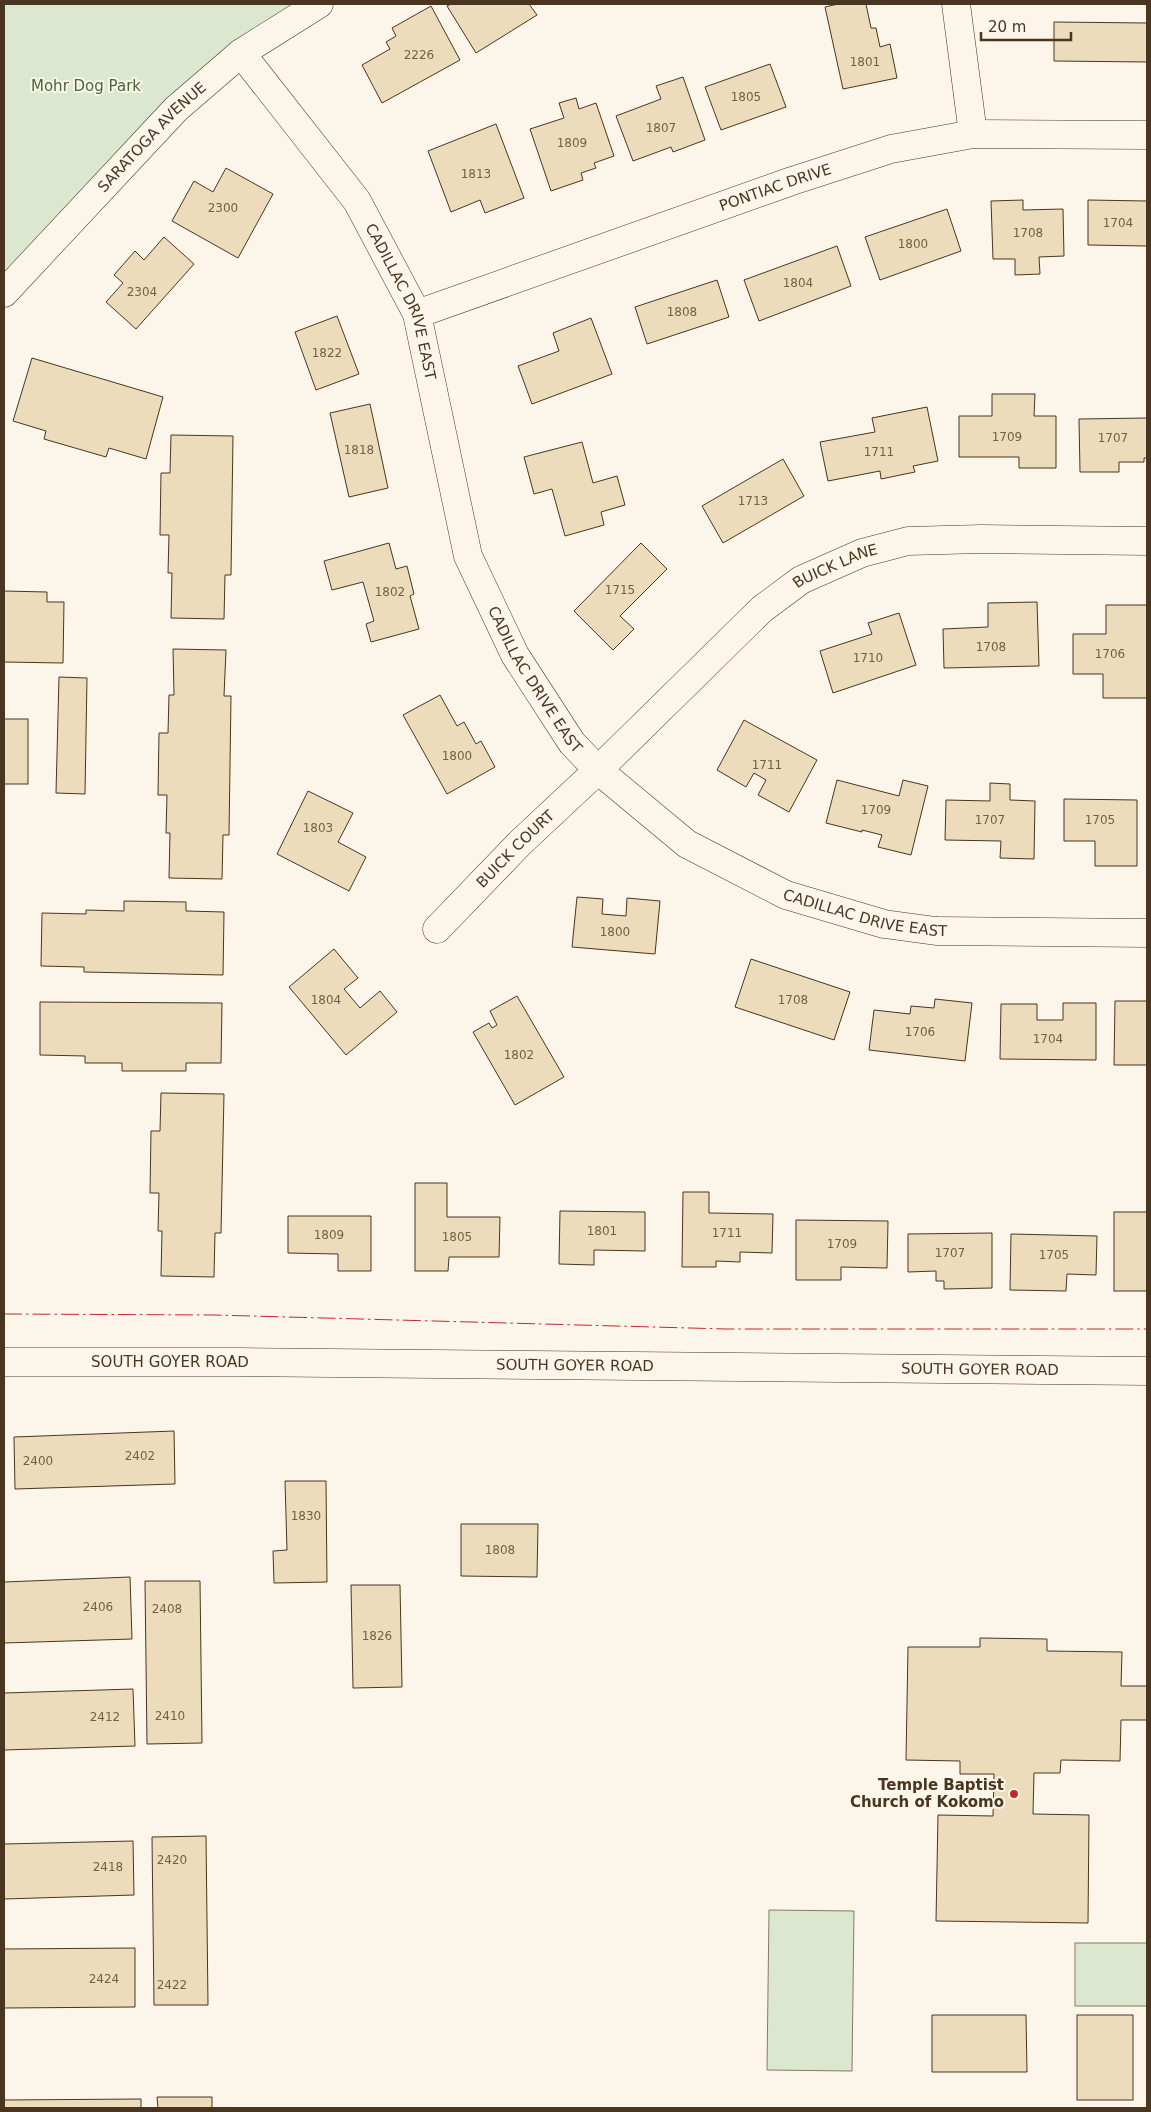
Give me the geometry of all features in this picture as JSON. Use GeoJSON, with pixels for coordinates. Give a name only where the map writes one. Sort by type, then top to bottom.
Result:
{"type":"FeatureCollection","features":[{"type":"Feature","properties":{"kind":"street","name":"SARATOGA AVENUE"},"geometry":{"type":"LineString","coordinates":[[4,294],[176,109],[241,53],[320,4]]}},
{"type":"Feature","properties":{"kind":"street"},"geometry":{"type":"LineString","coordinates":[[956,4],[973,134]]}},
{"type":"Feature","properties":{"kind":"street","name":"CADILLAC DRIVE EAST"},"geometry":{"type":"LineString","coordinates":[[241,53],[357,201],[417,314],[468,556],[515,655],[572,743],[598,770],[687,844],[786,895],[884,924],[936,931],[1147,933]]}},
{"type":"Feature","properties":{"kind":"street","name":"PONTIAC DRIVE"},"geometry":{"type":"LineString","coordinates":[[417,314],[792,180],[891,149],[973,134],[1147,135]]}},
{"type":"Feature","properties":{"kind":"street","name":"BUICK LANE"},"geometry":{"type":"LineString","coordinates":[[598,770],[762,609],[801,580],[862,553],[908,541],[981,539],[1147,541]]}},
{"type":"Feature","properties":{"kind":"street","name":"BUICK COURT"},"geometry":{"type":"LineString","coordinates":[[437,930],[521,842],[598,770]]}},
{"type":"Feature","properties":{"kind":"street","name":"SOUTH GOYER ROAD"},"geometry":{"type":"LineString","coordinates":[[4,1362],[240,1362],[1147,1371]]}},
{"type":"Feature","properties":{"kind":"green space","name":"Mohr Dog Park"},"geometry":{"type":"Polygon","coordinates":[[[4,4],[319,4],[241,53],[4,293],[4,4]]]}},
{"type":"Feature","properties":{"kind":"green space"},"geometry":{"type":"Polygon","coordinates":[[[769,1910],[854,1911],[852,2071],[767,2070],[769,1910]]]}},
{"type":"Feature","properties":{"kind":"green space"},"geometry":{"type":"Polygon","coordinates":[[[1075,1943],[1147,1943],[1147,2006],[1075,2006],[1075,1943]]]}},
{"type":"Feature","properties":{"kind":"building"},"geometry":{"type":"Polygon","coordinates":[[[451,4],[529,4],[537,15],[476,53],[447,6],[451,4]]]}},
{"type":"Feature","properties":{"kind":"building"},"geometry":{"type":"Polygon","coordinates":[[[838,4],[866,4],[871,28],[876,28],[880,47],[890,44],[897,78],[843,89],[825,7],[838,4]]]}},
{"type":"Feature","properties":{"kind":"building"},"geometry":{"type":"Polygon","coordinates":[[[431,6],[460,60],[382,103],[362,65],[390,49],[386,42],[396,36],[392,28],[431,6]]]}},
{"type":"Feature","properties":{"kind":"building"},"geometry":{"type":"Polygon","coordinates":[[[1054,22],[1147,23],[1147,62],[1054,61],[1054,22]]]}},
{"type":"Feature","properties":{"kind":"building"},"geometry":{"type":"Polygon","coordinates":[[[770,64],[786,107],[721,130],[705,87],[770,64]]]}},
{"type":"Feature","properties":{"kind":"building"},"geometry":{"type":"Polygon","coordinates":[[[683,77],[705,140],[673,152],[671,147],[633,161],[616,116],[661,99],[656,86],[683,77]]]}},
{"type":"Feature","properties":{"kind":"building"},"geometry":{"type":"Polygon","coordinates":[[[576,98],[579,109],[596,103],[614,156],[594,163],[596,168],[581,173],[583,180],[551,191],[530,129],[564,118],[559,103],[576,98]]]}},
{"type":"Feature","properties":{"kind":"building"},"geometry":{"type":"Polygon","coordinates":[[[496,124],[524,198],[485,213],[480,200],[451,212],[428,151],[496,124]]]}},
{"type":"Feature","properties":{"kind":"building"},"geometry":{"type":"Polygon","coordinates":[[[226,168],[273,194],[238,258],[172,221],[194,181],[213,192],[226,168]]]}},
{"type":"Feature","properties":{"kind":"building"},"geometry":{"type":"Polygon","coordinates":[[[1023,200],[1023,210],[1063,209],[1064,256],[1039,257],[1040,274],[1015,275],[1015,259],[993,259],[991,201],[1023,200]]]}},
{"type":"Feature","properties":{"kind":"building"},"geometry":{"type":"Polygon","coordinates":[[[1088,200],[1147,201],[1147,246],[1088,245],[1088,200]]]}},
{"type":"Feature","properties":{"kind":"building"},"geometry":{"type":"Polygon","coordinates":[[[947,209],[961,251],[880,280],[865,237],[947,209]]]}},
{"type":"Feature","properties":{"kind":"building"},"geometry":{"type":"Polygon","coordinates":[[[164,237],[194,264],[136,329],[106,302],[123,283],[114,275],[135,251],[144,260],[164,237]]]}},
{"type":"Feature","properties":{"kind":"building"},"geometry":{"type":"Polygon","coordinates":[[[837,246],[851,286],[759,321],[744,280],[837,246]]]}},
{"type":"Feature","properties":{"kind":"building"},"geometry":{"type":"Polygon","coordinates":[[[717,280],[729,317],[647,344],[635,307],[717,280]]]}},
{"type":"Feature","properties":{"kind":"building"},"geometry":{"type":"Polygon","coordinates":[[[337,316],[359,374],[316,390],[295,332],[337,316]]]}},
{"type":"Feature","properties":{"kind":"building"},"geometry":{"type":"Polygon","coordinates":[[[591,318],[612,374],[532,404],[518,366],[559,351],[553,333],[591,318]]]}},
{"type":"Feature","properties":{"kind":"building"},"geometry":{"type":"Polygon","coordinates":[[[32,358],[163,397],[146,459],[109,448],[106,457],[44,439],[46,431],[13,421],[32,358]]]}},
{"type":"Feature","properties":{"kind":"building"},"geometry":{"type":"Polygon","coordinates":[[[992,394],[1035,394],[1034,416],[1056,416],[1056,468],[1019,468],[1019,457],[959,457],[959,416],[992,416],[992,394]]]}},
{"type":"Feature","properties":{"kind":"building"},"geometry":{"type":"Polygon","coordinates":[[[370,404],[388,488],[349,497],[330,413],[370,404]]]}},
{"type":"Feature","properties":{"kind":"building"},"geometry":{"type":"Polygon","coordinates":[[[927,407],[938,461],[913,466],[915,472],[881,479],[880,471],[828,481],[820,442],[875,432],[872,418],[927,407]]]}},
{"type":"Feature","properties":{"kind":"building"},"geometry":{"type":"Polygon","coordinates":[[[1147,418],[1147,458],[1144,458],[1144,462],[1119,462],[1119,472],[1080,472],[1079,419],[1147,418]]]}},
{"type":"Feature","properties":{"kind":"building"},"geometry":{"type":"Polygon","coordinates":[[[171,435],[233,436],[231,575],[225,575],[224,619],[171,618],[172,573],[168,573],[169,535],[160,535],[161,473],[170,473],[171,435]]]}},
{"type":"Feature","properties":{"kind":"building"},"geometry":{"type":"Polygon","coordinates":[[[582,442],[593,483],[617,476],[625,505],[601,512],[604,525],[565,536],[552,489],[534,494],[524,457],[582,442]]]}},
{"type":"Feature","properties":{"kind":"building"},"geometry":{"type":"Polygon","coordinates":[[[783,459],[804,496],[723,543],[702,506],[783,459]]]}},
{"type":"Feature","properties":{"kind":"building"},"geometry":{"type":"Polygon","coordinates":[[[389,543],[396,569],[407,566],[414,594],[410,596],[419,629],[371,642],[366,624],[374,621],[363,582],[332,590],[324,561],[389,543]]]}},
{"type":"Feature","properties":{"kind":"building"},"geometry":{"type":"Polygon","coordinates":[[[641,543],[667,569],[620,616],[634,629],[613,650],[574,611],[641,543]]]}},
{"type":"Feature","properties":{"kind":"building"},"geometry":{"type":"Polygon","coordinates":[[[4,591],[47,592],[47,602],[64,602],[63,663],[4,662],[4,591]]]}},
{"type":"Feature","properties":{"kind":"building"},"geometry":{"type":"Polygon","coordinates":[[[1037,602],[1039,666],[944,668],[943,629],[988,627],[988,603],[1037,602]]]}},
{"type":"Feature","properties":{"kind":"building"},"geometry":{"type":"Polygon","coordinates":[[[1106,605],[1147,605],[1147,698],[1103,698],[1103,674],[1073,674],[1073,634],[1106,634],[1106,605]]]}},
{"type":"Feature","properties":{"kind":"building"},"geometry":{"type":"Polygon","coordinates":[[[899,613],[916,665],[833,693],[820,651],[872,634],[868,623],[899,613]]]}},
{"type":"Feature","properties":{"kind":"building"},"geometry":{"type":"Polygon","coordinates":[[[173,649],[226,650],[224,696],[231,696],[229,835],[223,835],[222,879],[169,878],[170,833],[166,833],[167,795],[158,795],[159,733],[168,733],[169,695],[174,695],[173,649]]]}},
{"type":"Feature","properties":{"kind":"building"},"geometry":{"type":"Polygon","coordinates":[[[59,677],[87,678],[85,794],[56,793],[59,677]]]}},
{"type":"Feature","properties":{"kind":"building"},"geometry":{"type":"Polygon","coordinates":[[[440,695],[457,726],[464,722],[476,744],[481,741],[495,767],[447,794],[403,715],[440,695]]]}},
{"type":"Feature","properties":{"kind":"building"},"geometry":{"type":"Polygon","coordinates":[[[4,719],[28,719],[28,784],[4,784],[4,719]]]}},
{"type":"Feature","properties":{"kind":"building"},"geometry":{"type":"Polygon","coordinates":[[[744,720],[817,760],[789,812],[758,795],[766,780],[754,773],[746,787],[717,770],[744,720]]]}},
{"type":"Feature","properties":{"kind":"building"},"geometry":{"type":"Polygon","coordinates":[[[837,780],[899,796],[903,780],[928,786],[911,855],[878,847],[882,835],[826,823],[837,780]]]}},
{"type":"Feature","properties":{"kind":"building"},"geometry":{"type":"Polygon","coordinates":[[[990,783],[1010,784],[1010,800],[1035,801],[1034,859],[1000,858],[1001,841],[945,840],[946,800],[990,801],[990,783]]]}},
{"type":"Feature","properties":{"kind":"building"},"geometry":{"type":"Polygon","coordinates":[[[308,791],[353,813],[338,842],[366,857],[349,891],[277,854],[308,791]]]}},
{"type":"Feature","properties":{"kind":"building"},"geometry":{"type":"Polygon","coordinates":[[[1064,799],[1137,800],[1137,866],[1095,866],[1095,841],[1064,841],[1064,799]]]}},
{"type":"Feature","properties":{"kind":"building"},"geometry":{"type":"Polygon","coordinates":[[[577,897],[603,899],[602,914],[626,916],[627,898],[660,901],[655,954],[572,947],[577,897]]]}},
{"type":"Feature","properties":{"kind":"building"},"geometry":{"type":"Polygon","coordinates":[[[124,901],[186,902],[186,911],[224,912],[223,975],[84,972],[84,967],[41,966],[42,913],[86,914],[86,910],[124,911],[124,901]]]}},
{"type":"Feature","properties":{"kind":"building"},"geometry":{"type":"Polygon","coordinates":[[[334,949],[358,978],[344,989],[360,1008],[380,991],[397,1012],[346,1055],[289,987],[334,949]]]}},
{"type":"Feature","properties":{"kind":"building"},"geometry":{"type":"Polygon","coordinates":[[[751,959],[850,992],[834,1040],[735,1007],[751,959]]]}},
{"type":"Feature","properties":{"kind":"building"},"geometry":{"type":"Polygon","coordinates":[[[517,996],[564,1077],[515,1105],[473,1032],[489,1023],[492,1028],[497,1025],[490,1011],[517,996]]]}},
{"type":"Feature","properties":{"kind":"building"},"geometry":{"type":"Polygon","coordinates":[[[935,999],[972,1003],[965,1061],[869,1050],[874,1010],[910,1014],[911,1006],[934,1008],[935,999]]]}},
{"type":"Feature","properties":{"kind":"building"},"geometry":{"type":"Polygon","coordinates":[[[1115,1001],[1147,1001],[1147,1065],[1114,1065],[1115,1001]]]}},
{"type":"Feature","properties":{"kind":"building"},"geometry":{"type":"Polygon","coordinates":[[[40,1002],[222,1003],[221,1063],[186,1063],[186,1071],[122,1071],[122,1063],[85,1063],[85,1056],[40,1055],[40,1002]]]}},
{"type":"Feature","properties":{"kind":"building"},"geometry":{"type":"Polygon","coordinates":[[[1063,1003],[1096,1003],[1096,1060],[1000,1059],[1001,1004],[1037,1004],[1037,1020],[1063,1020],[1063,1003]]]}},
{"type":"Feature","properties":{"kind":"building"},"geometry":{"type":"Polygon","coordinates":[[[161,1093],[224,1094],[221,1233],[215,1233],[214,1277],[161,1276],[162,1231],[158,1231],[159,1193],[150,1193],[151,1131],[160,1131],[161,1093]]]}},
{"type":"Feature","properties":{"kind":"building"},"geometry":{"type":"Polygon","coordinates":[[[415,1183],[447,1183],[447,1217],[500,1217],[499,1257],[449,1257],[448,1271],[415,1271],[415,1183]]]}},
{"type":"Feature","properties":{"kind":"building"},"geometry":{"type":"Polygon","coordinates":[[[683,1192],[709,1192],[709,1213],[773,1214],[772,1253],[740,1252],[740,1262],[716,1261],[716,1267],[682,1267],[683,1192]]]}},
{"type":"Feature","properties":{"kind":"building"},"geometry":{"type":"Polygon","coordinates":[[[560,1211],[645,1212],[645,1251],[594,1250],[594,1265],[559,1264],[560,1211]]]}},
{"type":"Feature","properties":{"kind":"building"},"geometry":{"type":"Polygon","coordinates":[[[1114,1212],[1147,1212],[1147,1291],[1114,1291],[1114,1212]]]}},
{"type":"Feature","properties":{"kind":"building"},"geometry":{"type":"Polygon","coordinates":[[[288,1216],[371,1216],[371,1271],[338,1271],[338,1254],[288,1253],[288,1216]]]}},
{"type":"Feature","properties":{"kind":"building"},"geometry":{"type":"Polygon","coordinates":[[[796,1220],[888,1221],[887,1268],[841,1267],[841,1280],[796,1280],[796,1220]]]}},
{"type":"Feature","properties":{"kind":"building"},"geometry":{"type":"Polygon","coordinates":[[[992,1233],[992,1288],[944,1289],[944,1281],[936,1281],[936,1271],[908,1272],[908,1234],[992,1233]]]}},
{"type":"Feature","properties":{"kind":"building"},"geometry":{"type":"Polygon","coordinates":[[[1011,1234],[1097,1236],[1096,1275],[1067,1274],[1066,1291],[1010,1290],[1011,1234]]]}},
{"type":"Feature","properties":{"kind":"building"},"geometry":{"type":"Polygon","coordinates":[[[174,1431],[175,1484],[15,1489],[14,1437],[174,1431]]]}},
{"type":"Feature","properties":{"kind":"building"},"geometry":{"type":"Polygon","coordinates":[[[285,1481],[326,1481],[327,1582],[274,1583],[273,1551],[287,1550],[285,1481]]]}},
{"type":"Feature","properties":{"kind":"building"},"geometry":{"type":"Polygon","coordinates":[[[461,1524],[538,1524],[537,1577],[461,1576],[461,1524]]]}},
{"type":"Feature","properties":{"kind":"building"},"geometry":{"type":"Polygon","coordinates":[[[130,1577],[132,1639],[4,1643],[4,1582],[130,1577]]]}},
{"type":"Feature","properties":{"kind":"building"},"geometry":{"type":"Polygon","coordinates":[[[145,1581],[200,1581],[202,1743],[147,1744],[145,1581]]]}},
{"type":"Feature","properties":{"kind":"building"},"geometry":{"type":"Polygon","coordinates":[[[351,1585],[400,1585],[402,1687],[353,1688],[351,1585]]]}},
{"type":"Feature","properties":{"kind":"building","name":"Temple Baptist Church of Kokomo"},"geometry":{"type":"Polygon","coordinates":[[[980,1638],[1047,1639],[1047,1651],[1122,1652],[1121,1686],[1147,1686],[1147,1720],[1121,1720],[1120,1761],[1061,1760],[1060,1773],[1034,1773],[1033,1814],[1089,1815],[1088,1923],[936,1921],[938,1815],[993,1816],[994,1774],[960,1774],[960,1761],[906,1760],[908,1647],[980,1647],[980,1638]]]}},
{"type":"Feature","properties":{"kind":"building"},"geometry":{"type":"Polygon","coordinates":[[[133,1689],[135,1746],[4,1750],[4,1693],[133,1689]]]}},
{"type":"Feature","properties":{"kind":"building"},"geometry":{"type":"Polygon","coordinates":[[[206,1836],[208,2005],[154,2005],[152,1837],[206,1836]]]}},
{"type":"Feature","properties":{"kind":"building"},"geometry":{"type":"Polygon","coordinates":[[[133,1841],[134,1895],[4,1899],[4,1844],[133,1841]]]}},
{"type":"Feature","properties":{"kind":"building"},"geometry":{"type":"Polygon","coordinates":[[[135,1948],[135,2007],[4,2008],[4,1949],[135,1948]]]}},
{"type":"Feature","properties":{"kind":"building"},"geometry":{"type":"Polygon","coordinates":[[[932,2015],[1026,2015],[1027,2072],[932,2072],[932,2015]]]}},
{"type":"Feature","properties":{"kind":"building"},"geometry":{"type":"Polygon","coordinates":[[[1077,2015],[1133,2015],[1133,2100],[1077,2100],[1077,2015]]]}},
{"type":"Feature","properties":{"kind":"building"},"geometry":{"type":"Polygon","coordinates":[[[157,2097],[212,2097],[212,2108],[158,2108],[157,2097]]]}},
{"type":"Feature","properties":{"kind":"building"},"geometry":{"type":"Polygon","coordinates":[[[141,2099],[141,2108],[4,2108],[4,2100],[141,2099]]]}},
{"type":"Feature","properties":{"kind":"power"},"geometry":{"type":"LineString","coordinates":[[4,1314],[214,1315],[726,1329],[1147,1329]]}},
{"type":"Feature","properties":{"kind":"place","name":"Temple Baptist Church of Kokomo"},"geometry":{"type":"Point","coordinates":[1014,1794]}}]}
